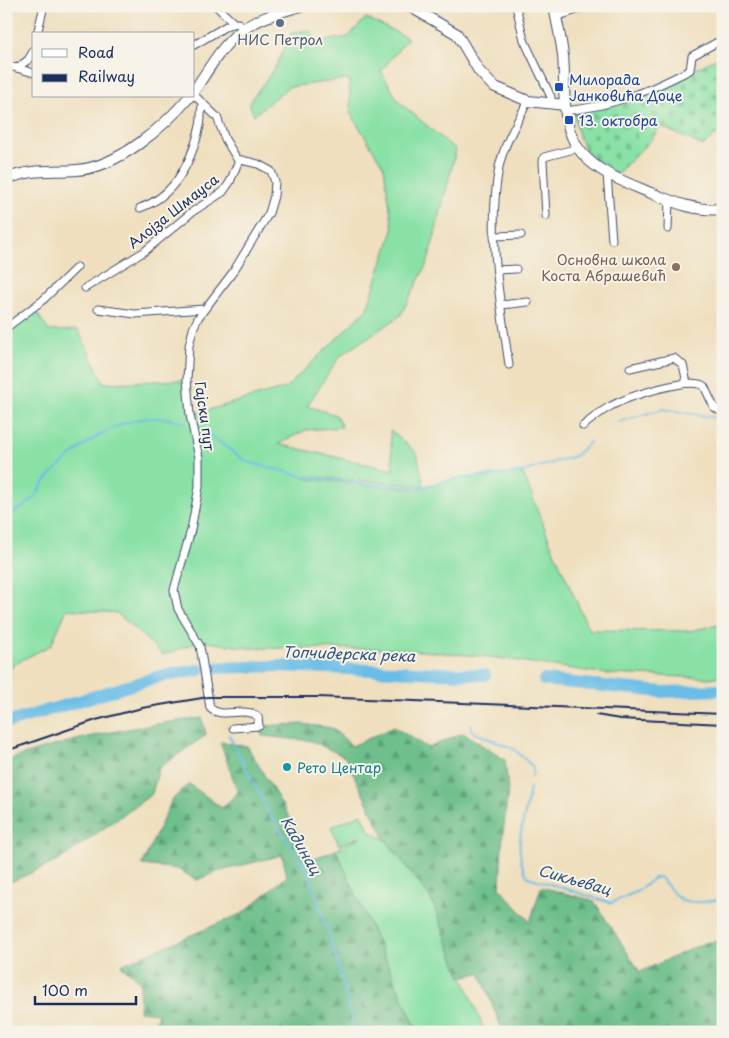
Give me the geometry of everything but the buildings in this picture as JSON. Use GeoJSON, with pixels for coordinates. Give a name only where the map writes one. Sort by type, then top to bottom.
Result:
{"type":"FeatureCollection","features":[{"type":"Feature","properties":{"kind":"street"},"geometry":{"type":"LineString","coordinates":[[37,32],[44,6]]}},
{"type":"Feature","properties":{"kind":"street"},"geometry":{"type":"LineString","coordinates":[[216,6],[239,25]]}},
{"type":"Feature","properties":{"kind":"street"},"geometry":{"type":"LineString","coordinates":[[409,6],[457,34],[480,71],[493,86],[528,101],[565,108],[588,109],[644,94],[690,70],[692,56],[723,40]]}},
{"type":"Feature","properties":{"kind":"street"},"geometry":{"type":"LineString","coordinates":[[516,6],[524,40],[551,97],[551,104]]}},
{"type":"Feature","properties":{"kind":"street"},"geometry":{"type":"LineString","coordinates":[[554,6],[563,55],[565,108],[571,133],[578,148],[594,165],[607,174],[669,200],[696,209],[723,209]]}},
{"type":"Feature","properties":{"kind":"street"},"geometry":{"type":"LineString","coordinates":[[556,17],[588,6]]}},
{"type":"Feature","properties":{"kind":"street"},"geometry":{"type":"LineString","coordinates":[[195,45],[239,25],[298,7]]}},
{"type":"Feature","properties":{"kind":"street"},"geometry":{"type":"LineString","coordinates":[[195,89],[239,25]]}},
{"type":"Feature","properties":{"kind":"street"},"geometry":{"type":"LineString","coordinates":[[17,68],[28,60],[32,53]]}},
{"type":"Feature","properties":{"kind":"street"},"geometry":{"type":"LineString","coordinates":[[6,65],[32,72]]}},
{"type":"Feature","properties":{"kind":"street"},"geometry":{"type":"LineString","coordinates":[[195,96],[217,117],[232,152],[239,160]]}},
{"type":"Feature","properties":{"kind":"street"},"geometry":{"type":"LineString","coordinates":[[6,179],[35,170],[76,170],[109,163],[134,147],[188,98]]}},
{"type":"Feature","properties":{"kind":"street"},"geometry":{"type":"LineString","coordinates":[[509,365],[497,270],[494,212],[499,167],[511,135],[528,101]]}},
{"type":"Feature","properties":{"kind":"street"},"geometry":{"type":"LineString","coordinates":[[140,208],[157,201],[182,172],[196,140],[203,102]]}},
{"type":"Feature","properties":{"kind":"street"},"geometry":{"type":"LineString","coordinates":[[546,216],[542,161],[544,157],[578,148]]}},
{"type":"Feature","properties":{"kind":"street","name":"Алојза Шмауса"},"geometry":{"type":"LineString","coordinates":[[85,288],[145,251],[192,212],[223,192],[230,182],[239,160]]}},
{"type":"Feature","properties":{"kind":"street","name":"Гајски пут"},"geometry":{"type":"LineString","coordinates":[[233,728],[259,726],[258,717],[245,712],[214,712],[210,708],[200,646],[178,609],[174,594],[191,530],[199,487],[198,458],[190,415],[186,365],[193,329],[204,309],[224,286],[269,213],[274,196],[274,176],[271,171],[258,164],[239,160]]}},
{"type":"Feature","properties":{"kind":"street"},"geometry":{"type":"LineString","coordinates":[[607,174],[612,240]]}},
{"type":"Feature","properties":{"kind":"street"},"geometry":{"type":"LineString","coordinates":[[668,229],[669,200]]}},
{"type":"Feature","properties":{"kind":"street"},"geometry":{"type":"LineString","coordinates":[[494,236],[521,235]]}},
{"type":"Feature","properties":{"kind":"street"},"geometry":{"type":"LineString","coordinates":[[6,328],[43,300],[77,267]]}},
{"type":"Feature","properties":{"kind":"street"},"geometry":{"type":"LineString","coordinates":[[497,270],[516,269]]}},
{"type":"Feature","properties":{"kind":"street"},"geometry":{"type":"LineString","coordinates":[[501,305],[528,302]]}},
{"type":"Feature","properties":{"kind":"street"},"geometry":{"type":"LineString","coordinates":[[98,309],[141,314],[204,309]]}},
{"type":"Feature","properties":{"kind":"street"},"geometry":{"type":"LineString","coordinates":[[630,368],[674,358],[683,365],[687,383]]}},
{"type":"Feature","properties":{"kind":"street"},"geometry":{"type":"LineString","coordinates":[[583,426],[604,410],[619,402],[687,383],[704,386],[714,407],[723,413]]}},
{"type":"Feature","properties":{"kind":"green space"},"geometry":{"type":"Polygon","coordinates":[[[366,18],[408,38],[381,71],[399,102],[456,150],[428,262],[400,316],[340,356],[307,406],[336,415],[342,427],[306,430],[278,444],[393,470],[390,430],[417,453],[424,486],[453,479],[523,473],[550,542],[589,630],[689,631],[723,624],[723,675],[710,678],[608,674],[491,657],[396,649],[249,648],[201,641],[163,655],[117,613],[67,609],[51,645],[18,662],[6,672],[6,327],[33,307],[49,331],[78,330],[104,383],[187,380],[190,415],[286,388],[367,309],[393,230],[384,167],[351,114],[349,79],[288,87],[254,115],[249,103],[276,66],[291,33],[309,30],[318,42],[348,37],[366,18]],[[301,476],[307,479],[413,489],[422,486],[301,476]]]}},
{"type":"Feature","properties":{"kind":"green space"},"geometry":{"type":"Polygon","coordinates":[[[723,55],[723,129],[703,146],[660,126],[651,140],[617,174],[598,162],[586,150],[579,135],[574,113],[646,94],[723,55]]]}},
{"type":"Feature","properties":{"kind":"green space"},"geometry":{"type":"Polygon","coordinates":[[[202,718],[206,735],[159,768],[152,794],[58,861],[6,884],[6,761],[78,739],[202,718]]]}},
{"type":"Feature","properties":{"kind":"green space"},"geometry":{"type":"Polygon","coordinates":[[[302,724],[332,728],[352,746],[394,727],[428,748],[463,733],[505,760],[508,790],[502,844],[500,888],[530,922],[541,887],[594,901],[640,972],[704,943],[723,940],[723,1032],[503,1032],[480,973],[461,977],[431,899],[385,839],[345,757],[312,741],[262,736],[259,726],[302,724]]]}},
{"type":"Feature","properties":{"kind":"green space"},"geometry":{"type":"Polygon","coordinates":[[[220,742],[247,746],[304,842],[312,859],[336,850],[418,1032],[152,1032],[158,1013],[139,1011],[140,982],[121,965],[243,913],[287,876],[282,855],[217,872],[197,880],[177,869],[142,865],[172,800],[189,784],[222,808],[238,792],[220,742]]]}},
{"type":"Feature","properties":{"kind":"green space"},"geometry":{"type":"Polygon","coordinates":[[[362,814],[370,832],[385,839],[427,889],[485,1032],[418,1032],[336,850],[362,836],[339,845],[331,827],[362,814]]]}},
{"type":"Feature","properties":{"kind":"waterway"},"geometry":{"type":"LineString","coordinates":[[618,422],[663,409],[723,419]]}},
{"type":"Feature","properties":{"kind":"waterway"},"geometry":{"type":"LineString","coordinates":[[6,517],[32,500],[45,481],[74,453],[108,431],[126,423],[145,419],[164,418],[185,423]]}},
{"type":"Feature","properties":{"kind":"waterway"},"geometry":{"type":"LineString","coordinates":[[198,427],[247,462],[307,477],[419,488],[453,479],[518,473],[575,456],[590,442]]}},
{"type":"Feature","properties":{"kind":"waterway","name":"Топчидерска река"},"geometry":{"type":"LineString","coordinates":[[211,668],[280,666],[485,675]]}},
{"type":"Feature","properties":{"kind":"waterway","name":"Топчидерска река"},"geometry":{"type":"LineString","coordinates":[[6,723],[161,676],[199,670]]}},
{"type":"Feature","properties":{"kind":"waterway","name":"Топчидерска река"},"geometry":{"type":"LineString","coordinates":[[544,680],[663,692],[723,690]]}},
{"type":"Feature","properties":{"kind":"waterway","name":"Сикљевац"},"geometry":{"type":"LineString","coordinates":[[471,723],[471,730],[475,733],[514,749],[533,767],[532,776]]}},
{"type":"Feature","properties":{"kind":"waterway","name":"Кадинац"},"geometry":{"type":"LineString","coordinates":[[229,735],[268,811],[308,872],[335,953],[355,1032]]}},
{"type":"Feature","properties":{"kind":"waterway","name":"Сикљевац"},"geometry":{"type":"LineString","coordinates":[[530,788],[520,845],[520,856],[528,877],[611,903],[638,891],[654,878],[660,877],[676,896],[681,899],[693,902],[706,902],[723,898]]}},
{"type":"Feature","properties":{"kind":"railway"},"geometry":{"type":"LineString","coordinates":[[6,751],[96,720],[142,708],[208,697],[319,697],[723,714]]}},
{"type":"Feature","properties":{"kind":"railway"},"geometry":{"type":"LineString","coordinates":[[596,715],[620,719],[723,724]]}},
{"type":"Feature","properties":{"kind":"place","name":"НИС Петрол"},"geometry":{"type":"Point","coordinates":[280,23]}},
{"type":"Feature","properties":{"kind":"place","name":"Милорада Јанковића Доце"},"geometry":{"type":"Point","coordinates":[559,87]}},
{"type":"Feature","properties":{"kind":"place","name":"13. октобра"},"geometry":{"type":"Point","coordinates":[569,120]}},
{"type":"Feature","properties":{"kind":"place","name":"Основна школа Коста Абрашевић"},"geometry":{"type":"Point","coordinates":[676,267]}},
{"type":"Feature","properties":{"kind":"place","name":"Рето Центар"},"geometry":{"type":"Point","coordinates":[287,767]}}]}
